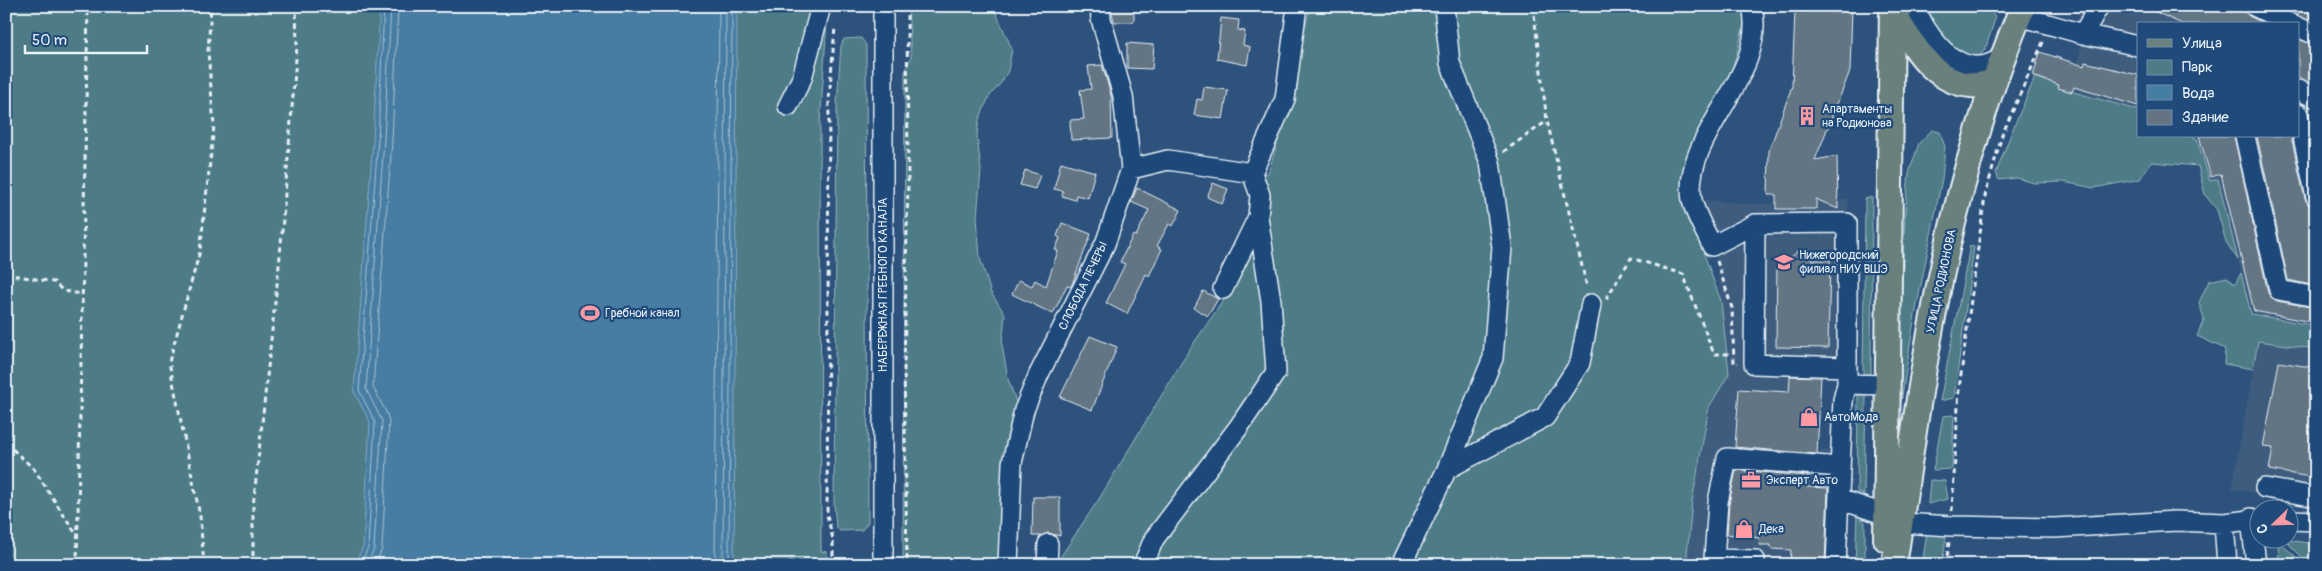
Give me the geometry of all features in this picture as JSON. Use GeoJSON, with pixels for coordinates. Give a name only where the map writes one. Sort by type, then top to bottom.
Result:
{"type":"FeatureCollection","features":[{"type":"Feature","properties":{"kind":"main road","name":"УЛИЦА РОДИОНОВА"},"geometry":{"type":"LineString","coordinates":[[1893,8],[1886,385],[1894,565]]}},
{"type":"Feature","properties":{"kind":"main road"},"geometry":{"type":"LineString","coordinates":[[1893,8],[1925,61],[1940,74],[1955,82],[1972,86],[1994,82]]}},
{"type":"Feature","properties":{"kind":"main road","name":"УЛИЦА РОДИОНОВА"},"geometry":{"type":"LineString","coordinates":[[1886,565],[1893,519],[1950,234],[1977,134],[2019,9]]}},
{"type":"Feature","properties":{"kind":"street"},"geometry":{"type":"LineString","coordinates":[[788,106],[802,78],[821,6]]}},
{"type":"Feature","properties":{"kind":"street","name":"НАБЕРЕЖНАЯ ГРЕБНОГО КАНАЛА"},"geometry":{"type":"LineString","coordinates":[[883,6],[883,565]]}},
{"type":"Feature","properties":{"kind":"street","name":"СЛОБОДА ПЕЧЕРЫ"},"geometry":{"type":"LineString","coordinates":[[1008,565],[1012,463],[1024,410],[1039,374],[1105,244],[1131,169],[1123,96],[1101,19],[1100,6]]}},
{"type":"Feature","properties":{"kind":"street"},"geometry":{"type":"LineString","coordinates":[[1143,565],[1154,539],[1238,428],[1276,372],[1271,301],[1258,217],[1260,195],[1252,173],[1285,99],[1298,6]]}},
{"type":"Feature","properties":{"kind":"street"},"geometry":{"type":"LineString","coordinates":[[1401,565],[1447,469],[1493,358],[1502,247],[1490,162],[1450,62],[1444,6]]}},
{"type":"Feature","properties":{"kind":"street"},"geometry":{"type":"LineString","coordinates":[[1752,6],[1756,33],[1751,55],[1700,152],[1692,177],[1692,200],[1712,246],[1755,224],[1847,223],[1847,376],[1843,400],[1836,565]]}},
{"type":"Feature","properties":{"kind":"street"},"geometry":{"type":"LineString","coordinates":[[1915,6],[1930,32],[1946,54],[1962,63],[1980,66],[2002,59]]}},
{"type":"Feature","properties":{"kind":"street"},"geometry":{"type":"LineString","coordinates":[[2083,34],[2099,6]]}},
{"type":"Feature","properties":{"kind":"street"},"geometry":{"type":"LineString","coordinates":[[2254,6],[2287,22]]}},
{"type":"Feature","properties":{"kind":"street"},"geometry":{"type":"LineString","coordinates":[[2019,9],[2051,24],[2083,34],[2137,46]]}},
{"type":"Feature","properties":{"kind":"street"},"geometry":{"type":"LineString","coordinates":[[2300,28],[2316,35]]}},
{"type":"Feature","properties":{"kind":"street"},"geometry":{"type":"LineString","coordinates":[[2300,91],[2316,98]]}},
{"type":"Feature","properties":{"kind":"street"},"geometry":{"type":"LineString","coordinates":[[2300,123],[2316,197]]}},
{"type":"Feature","properties":{"kind":"street"},"geometry":{"type":"LineString","coordinates":[[2245,138],[2279,290],[2316,297]]}},
{"type":"Feature","properties":{"kind":"street"},"geometry":{"type":"LineString","coordinates":[[1131,169],[1168,160],[1252,173]]}},
{"type":"Feature","properties":{"kind":"street"},"geometry":{"type":"LineString","coordinates":[[1223,289],[1258,217]]}},
{"type":"Feature","properties":{"kind":"street"},"geometry":{"type":"LineString","coordinates":[[1755,224],[1754,364],[1847,376],[1886,385]]}},
{"type":"Feature","properties":{"kind":"street"},"geometry":{"type":"LineString","coordinates":[[1447,469],[1545,417],[1580,363],[1591,304]]}},
{"type":"Feature","properties":{"kind":"street"},"geometry":{"type":"LineString","coordinates":[[1755,565],[1755,560],[1714,559],[1718,502],[1727,458],[1840,467]]}},
{"type":"Feature","properties":{"kind":"street"},"geometry":{"type":"LineString","coordinates":[[2265,488],[2316,497]]}},
{"type":"Feature","properties":{"kind":"street"},"geometry":{"type":"LineString","coordinates":[[1839,499],[1893,519],[1952,526],[2054,528],[2176,521],[2224,523],[2250,520]]}},
{"type":"Feature","properties":{"kind":"street"},"geometry":{"type":"LineString","coordinates":[[2300,520],[2316,521]]}},
{"type":"Feature","properties":{"kind":"street"},"geometry":{"type":"LineString","coordinates":[[2224,523],[2227,565]]}},
{"type":"Feature","properties":{"kind":"street"},"geometry":{"type":"LineString","coordinates":[[1047,565],[1048,544]]}},
{"type":"Feature","properties":{"kind":"street"},"geometry":{"type":"LineString","coordinates":[[2256,548],[2256,565]]}},
{"type":"Feature","properties":{"kind":"path"},"geometry":{"type":"LineString","coordinates":[[77,565],[88,6]]}},
{"type":"Feature","properties":{"kind":"path"},"geometry":{"type":"LineString","coordinates":[[204,565],[200,516],[169,362],[200,251],[214,126],[208,51],[211,6]]}},
{"type":"Feature","properties":{"kind":"path"},"geometry":{"type":"LineString","coordinates":[[254,565],[253,507],[280,256],[297,46],[296,6]]}},
{"type":"Feature","properties":{"kind":"path"},"geometry":{"type":"LineString","coordinates":[[907,6],[908,181],[904,366],[907,565]]}},
{"type":"Feature","properties":{"kind":"path"},"geometry":{"type":"LineString","coordinates":[[1533,6],[1547,121],[1591,304],[1601,306],[1631,258],[1684,274],[1714,354],[1732,354]]}},
{"type":"Feature","properties":{"kind":"path"},"geometry":{"type":"LineString","coordinates":[[789,562],[833,564],[833,539],[827,515],[827,505],[829,100],[835,20]]}},
{"type":"Feature","properties":{"kind":"path"},"geometry":{"type":"LineString","coordinates":[[1946,565],[1952,526],[1959,389],[1984,196],[2002,135],[2051,24]]}},
{"type":"Feature","properties":{"kind":"path"},"geometry":{"type":"LineString","coordinates":[[1490,162],[1547,121]]}},
{"type":"Feature","properties":{"kind":"path"},"geometry":{"type":"LineString","coordinates":[[1712,246],[1732,308],[1732,354],[1734,363],[1754,364]]}},
{"type":"Feature","properties":{"kind":"path"},"geometry":{"type":"LineString","coordinates":[[6,274],[54,282],[63,290],[82,294]]}},
{"type":"Feature","properties":{"kind":"path"},"geometry":{"type":"LineString","coordinates":[[6,443],[34,468],[78,537]]}},
{"type":"Feature","properties":{"kind":"shaded area"},"geometry":{"type":"Polygon","coordinates":[[[2061,6],[2316,6],[2316,326],[2251,314],[2218,179],[2210,181],[2195,138],[2300,138],[2300,22],[2137,22],[2137,110],[2072,91],[2082,40],[2091,21],[2061,6]]]}},
{"type":"Feature","properties":{"kind":"shaded area"},"geometry":{"type":"Polygon","coordinates":[[[1848,199],[1854,378],[1821,378],[1817,450],[1831,451],[1828,565],[1686,565],[1692,502],[1709,407],[1729,374],[1712,224],[1700,200],[1756,204],[1848,199]]]}},
{"type":"Feature","properties":{"kind":"shaded area"},"geometry":{"type":"Polygon","coordinates":[[[2258,341],[2316,349],[2316,504],[2300,501],[2300,498],[2282,498],[2232,489],[2258,341]]]}},
{"type":"Feature","properties":{"kind":"green space"},"geometry":{"type":"Polygon","coordinates":[[[6,6],[828,6],[820,125],[821,551],[827,552],[827,565],[6,565],[6,6]]]}},
{"type":"Feature","properties":{"kind":"green space"},"geometry":{"type":"Polygon","coordinates":[[[908,6],[993,6],[1012,49],[1008,71],[989,97],[979,120],[977,136],[981,170],[977,217],[980,258],[991,293],[1005,314],[1002,345],[1008,379],[1018,407],[1004,565],[903,565],[905,72],[911,57],[908,6]]]}},
{"type":"Feature","properties":{"kind":"green space"},"geometry":{"type":"Polygon","coordinates":[[[1311,6],[1743,6],[1745,19],[1737,53],[1687,207],[1721,301],[1729,374],[1709,407],[1692,502],[1686,565],[1055,565],[1099,499],[1189,350],[1232,288],[1262,174],[1268,173],[1287,112],[1295,61],[1311,6]]]}},
{"type":"Feature","properties":{"kind":"green space"},"geometry":{"type":"Polygon","coordinates":[[[1922,6],[1990,6],[1995,19],[1985,50],[1979,56],[1970,58],[1945,46],[1922,6]]]}},
{"type":"Feature","properties":{"kind":"green space"},"geometry":{"type":"Polygon","coordinates":[[[861,38],[866,45],[868,522],[862,530],[840,531],[836,527],[834,504],[837,103],[841,46],[844,39],[861,38]]]}},
{"type":"Feature","properties":{"kind":"green space"},"geometry":{"type":"Polygon","coordinates":[[[2035,77],[2046,81],[2048,77],[2060,81],[2059,88],[2137,110],[2137,138],[2195,138],[2210,181],[2218,179],[2238,260],[2226,242],[2217,210],[2205,195],[2198,166],[2151,162],[2140,179],[2094,188],[2063,182],[2034,183],[2017,178],[1999,180],[1996,173],[2035,77]]]}},
{"type":"Feature","properties":{"kind":"green space"},"geometry":{"type":"Polygon","coordinates":[[[1932,130],[1940,132],[1945,147],[1942,179],[1914,320],[1900,409],[1905,211],[1909,173],[1919,143],[1932,130]]]}},
{"type":"Feature","properties":{"kind":"green space"},"geometry":{"type":"Polygon","coordinates":[[[1872,197],[1871,378],[1863,375],[1865,199],[1872,197]]]}},
{"type":"Feature","properties":{"kind":"green space"},"geometry":{"type":"Polygon","coordinates":[[[1970,246],[1974,247],[1954,398],[1940,401],[1970,246]]]}},
{"type":"Feature","properties":{"kind":"green space"},"geometry":{"type":"Polygon","coordinates":[[[2241,273],[2251,314],[2316,326],[2316,349],[2258,341],[2253,369],[2224,364],[2225,349],[2197,336],[2204,319],[2199,302],[2209,281],[2227,277],[2235,284],[2241,273]]]}},
{"type":"Feature","properties":{"kind":"green space"},"geometry":{"type":"Polygon","coordinates":[[[1862,394],[1866,397],[1864,495],[1857,492],[1858,396],[1862,394]]]}},
{"type":"Feature","properties":{"kind":"green space"},"geometry":{"type":"Polygon","coordinates":[[[1954,415],[1952,469],[1933,470],[1943,416],[1954,415]]]}},
{"type":"Feature","properties":{"kind":"green space"},"geometry":{"type":"Polygon","coordinates":[[[1930,480],[1945,481],[1948,499],[1928,504],[1930,480]]]}},
{"type":"Feature","properties":{"kind":"green space"},"geometry":{"type":"Polygon","coordinates":[[[1857,515],[1865,522],[1865,565],[1855,565],[1857,515]]]}},
{"type":"Feature","properties":{"kind":"green space"},"geometry":{"type":"Polygon","coordinates":[[[1947,531],[1942,565],[1922,565],[1927,532],[1947,531]]]}},
{"type":"Feature","properties":{"kind":"green space"},"geometry":{"type":"Polygon","coordinates":[[[2300,542],[2316,544],[2316,558],[2314,557],[2307,562],[2293,548],[2300,548],[2300,542]]]}},
{"type":"Feature","properties":{"kind":"green space"},"geometry":{"type":"Polygon","coordinates":[[[2278,548],[2286,548],[2305,565],[2279,565],[2278,548]]]}},
{"type":"Feature","properties":{"kind":"water","name":"Гребной канал"},"geometry":{"type":"Polygon","coordinates":[[[380,6],[737,6],[734,565],[354,565],[363,547],[370,422],[354,392],[373,140],[380,6]]]}},
{"type":"Feature","properties":{"kind":"building"},"geometry":{"type":"Polygon","coordinates":[[[1111,6],[1134,6],[1134,22],[1114,22],[1111,6]]]}},
{"type":"Feature","properties":{"kind":"building"},"geometry":{"type":"Polygon","coordinates":[[[2143,6],[2243,6],[2249,16],[2261,22],[2178,22],[2143,6]]]}},
{"type":"Feature","properties":{"kind":"building"},"geometry":{"type":"Polygon","coordinates":[[[2280,6],[2316,6],[2316,23],[2298,16],[2280,6]]]}},
{"type":"Feature","properties":{"kind":"building","name":"Апартаменты на Родионова"},"geometry":{"type":"Polygon","coordinates":[[[1838,7],[1852,8],[1850,71],[1815,160],[1837,156],[1838,209],[1816,199],[1816,209],[1776,209],[1776,195],[1768,195],[1769,151],[1792,86],[1795,11],[1838,13],[1838,7]]]}},
{"type":"Feature","properties":{"kind":"building"},"geometry":{"type":"Polygon","coordinates":[[[1221,18],[1239,20],[1238,30],[1245,31],[1243,45],[1250,47],[1247,65],[1217,59],[1221,18]]]}},
{"type":"Feature","properties":{"kind":"building"},"geometry":{"type":"Polygon","coordinates":[[[2300,40],[2316,46],[2316,85],[2300,78],[2300,40]]]}},
{"type":"Feature","properties":{"kind":"building"},"geometry":{"type":"Polygon","coordinates":[[[1127,43],[1154,45],[1152,69],[1127,68],[1127,43]]]}},
{"type":"Feature","properties":{"kind":"building"},"geometry":{"type":"Polygon","coordinates":[[[2040,52],[2084,66],[2085,62],[2137,75],[2137,106],[2074,87],[2072,92],[2058,88],[2059,85],[2033,76],[2040,52]]]}},
{"type":"Feature","properties":{"kind":"building"},"geometry":{"type":"Polygon","coordinates":[[[1102,65],[1111,95],[1112,138],[1071,140],[1070,120],[1084,119],[1080,90],[1091,89],[1088,66],[1102,65]]]}},
{"type":"Feature","properties":{"kind":"building"},"geometry":{"type":"Polygon","coordinates":[[[1204,87],[1228,90],[1223,119],[1194,115],[1197,99],[1202,100],[1204,87]]]}},
{"type":"Feature","properties":{"kind":"building"},"geometry":{"type":"Polygon","coordinates":[[[2200,138],[2234,138],[2268,293],[2277,301],[2316,308],[2316,323],[2254,311],[2221,174],[2211,177],[2200,138]]]}},
{"type":"Feature","properties":{"kind":"building"},"geometry":{"type":"Polygon","coordinates":[[[2257,138],[2291,138],[2305,199],[2310,206],[2316,229],[2316,286],[2288,280],[2257,138]]]}},
{"type":"Feature","properties":{"kind":"building"},"geometry":{"type":"Polygon","coordinates":[[[1061,162],[1095,172],[1088,198],[1076,195],[1075,200],[1062,196],[1063,191],[1054,189],[1061,162]]]}},
{"type":"Feature","properties":{"kind":"building"},"geometry":{"type":"Polygon","coordinates":[[[1025,170],[1040,175],[1035,189],[1020,185],[1025,170]]]}},
{"type":"Feature","properties":{"kind":"building"},"geometry":{"type":"Polygon","coordinates":[[[1213,183],[1228,189],[1222,204],[1207,197],[1213,183]]]}},
{"type":"Feature","properties":{"kind":"building"},"geometry":{"type":"Polygon","coordinates":[[[1137,188],[1181,210],[1173,226],[1169,224],[1157,246],[1162,249],[1149,276],[1146,274],[1127,314],[1106,303],[1125,264],[1120,262],[1133,235],[1136,236],[1149,210],[1131,202],[1137,188]]]}},
{"type":"Feature","properties":{"kind":"building"},"geometry":{"type":"Polygon","coordinates":[[[1062,223],[1091,234],[1071,287],[1067,285],[1053,314],[1012,294],[1019,280],[1032,286],[1035,280],[1046,286],[1058,251],[1055,250],[1060,238],[1057,236],[1062,223]]]}},
{"type":"Feature","properties":{"kind":"building"},"geometry":{"type":"Polygon","coordinates":[[[1798,251],[1805,253],[1812,260],[1830,260],[1828,348],[1776,347],[1777,260],[1788,260],[1798,251]]]}},
{"type":"Feature","properties":{"kind":"building"},"geometry":{"type":"Polygon","coordinates":[[[1203,291],[1218,299],[1208,316],[1194,308],[1203,291]]]}},
{"type":"Feature","properties":{"kind":"building"},"geometry":{"type":"Polygon","coordinates":[[[1090,336],[1117,347],[1092,410],[1060,397],[1090,336]]]}},
{"type":"Feature","properties":{"kind":"building"},"geometry":{"type":"Polygon","coordinates":[[[2279,362],[2316,368],[2316,478],[2269,470],[2273,448],[2263,447],[2279,362]]]}},
{"type":"Feature","properties":{"kind":"building"},"geometry":{"type":"Polygon","coordinates":[[[1790,376],[1821,377],[1817,454],[1735,447],[1739,389],[1789,392],[1790,376]]]}},
{"type":"Feature","properties":{"kind":"building"},"geometry":{"type":"Polygon","coordinates":[[[1736,470],[1809,476],[1807,487],[1828,488],[1825,565],[1790,565],[1791,550],[1771,549],[1771,545],[1760,545],[1759,538],[1727,534],[1729,504],[1736,470]]]}},
{"type":"Feature","properties":{"kind":"building"},"geometry":{"type":"Polygon","coordinates":[[[1033,497],[1060,497],[1060,536],[1048,533],[1041,536],[1032,536],[1033,497]]]}},
{"type":"Feature","properties":{"kind":"place","name":"Апартаменты на Родионова"},"geometry":{"type":"Point","coordinates":[1807,116]}},
{"type":"Feature","properties":{"kind":"place","name":"Нижегородский филиал НИУ ВШЭ"},"geometry":{"type":"Point","coordinates":[1784,262]}},
{"type":"Feature","properties":{"kind":"place","name":"Гребной канал"},"geometry":{"type":"Point","coordinates":[590,313]}},
{"type":"Feature","properties":{"kind":"place","name":"АвтоМода"},"geometry":{"type":"Point","coordinates":[1809,417]}},
{"type":"Feature","properties":{"kind":"place","name":"Эксперт Авто"},"geometry":{"type":"Point","coordinates":[1751,480]}},
{"type":"Feature","properties":{"kind":"place","name":"Дека"},"geometry":{"type":"Point","coordinates":[1744,529]}}]}
